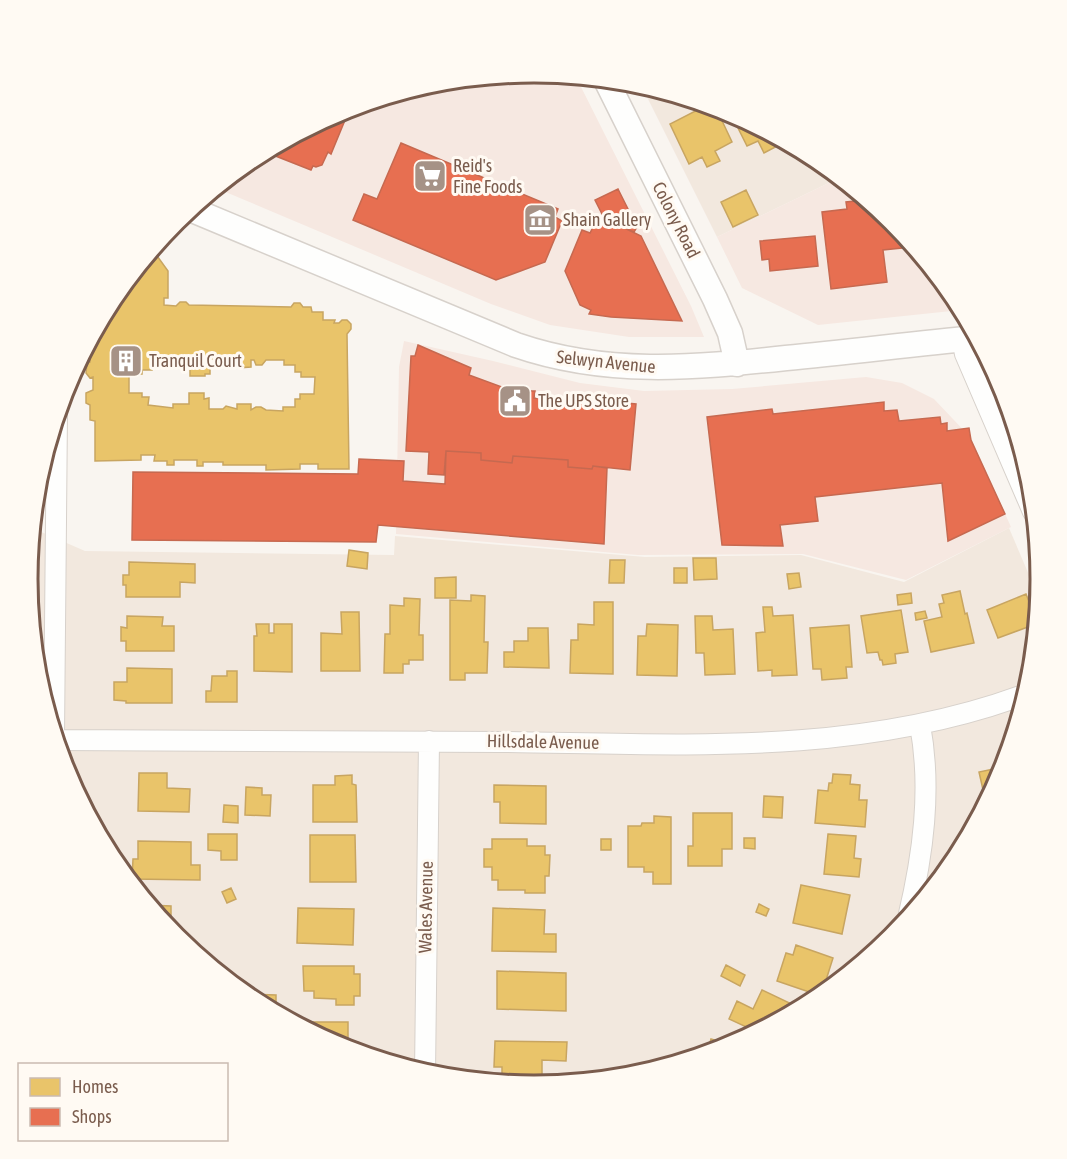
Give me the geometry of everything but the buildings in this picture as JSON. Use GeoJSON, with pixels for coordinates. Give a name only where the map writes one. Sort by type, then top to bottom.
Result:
{"type":"FeatureCollection","features":[{"type":"Feature","properties":{"kind":"street","name":"Colony Road"},"geometry":{"type":"LineString","coordinates":[[617,91],[730,333],[737,364]]}},
{"type":"Feature","properties":{"kind":"street","name":"Selwyn Avenue"},"geometry":{"type":"LineString","coordinates":[[200,213],[480,331],[547,355],[587,363],[690,368],[967,339]]}},
{"type":"Feature","properties":{"kind":"street"},"geometry":{"type":"LineString","coordinates":[[968,342],[966,354],[1019,480]]}},
{"type":"Feature","properties":{"kind":"street"},"geometry":{"type":"LineString","coordinates":[[54,709],[57,443]]}},
{"type":"Feature","properties":{"kind":"street","name":"Hillsdale Avenue"},"geometry":{"type":"LineString","coordinates":[[64,740],[768,743],[865,735],[920,725],[1015,697]]}},
{"type":"Feature","properties":{"kind":"street"},"geometry":{"type":"LineString","coordinates":[[912,900],[925,814],[926,770],[920,725]]}},
{"type":"Feature","properties":{"kind":"street","name":"Wales Avenue"},"geometry":{"type":"LineString","coordinates":[[425,1063],[429,741]]}},
{"type":"Feature","properties":{"kind":"shaded area"},"geometry":{"type":"Polygon","coordinates":[[[534,83],[581,86],[691,306],[704,337],[629,337],[550,325],[491,304],[225,192],[258,167],[314,135],[344,121],[405,100],[469,88],[501,85],[534,83]]]}},
{"type":"Feature","properties":{"kind":"shaded area"},"geometry":{"type":"Polygon","coordinates":[[[647,97],[693,110],[753,135],[782,150],[830,182],[717,237],[647,97]]]}},
{"type":"Feature","properties":{"kind":"shaded area"},"geometry":{"type":"Polygon","coordinates":[[[830,182],[861,207],[906,252],[950,311],[818,325],[742,288],[717,237],[830,182]]]}},
{"type":"Feature","properties":{"kind":"shaded area"},"geometry":{"type":"Polygon","coordinates":[[[404,341],[580,383],[644,391],[732,389],[866,377],[902,383],[934,399],[971,438],[1011,527],[906,580],[803,554],[638,555],[396,534],[399,367],[404,341]]]}},
{"type":"Feature","properties":{"kind":"shaded area"},"geometry":{"type":"Polygon","coordinates":[[[1009,528],[1030,580],[1025,644],[1013,708],[992,769],[978,799],[963,828],[927,881],[906,907],[861,952],[809,992],[781,1009],[723,1038],[693,1049],[662,1059],[598,1071],[534,1076],[501,1074],[437,1066],[405,1059],[344,1038],[314,1024],[285,1009],[232,973],[206,952],[161,907],[121,855],[104,827],[75,769],[64,739],[54,708],[42,644],[38,580],[40,532],[85,551],[394,555],[395,536],[645,557],[801,555],[904,582],[1009,528]]]}},
{"type":"Feature","properties":{"kind":"place","name":"Reid's Fine Foods"},"geometry":{"type":"Point","coordinates":[430,176]}},
{"type":"Feature","properties":{"kind":"place","name":"Shain Gallery"},"geometry":{"type":"Point","coordinates":[540,220]}},
{"type":"Feature","properties":{"kind":"place","name":"Tranquil Court"},"geometry":{"type":"Point","coordinates":[126,361]}},
{"type":"Feature","properties":{"kind":"place","name":"The UPS Store"},"geometry":{"type":"Point","coordinates":[515,401]}}]}
